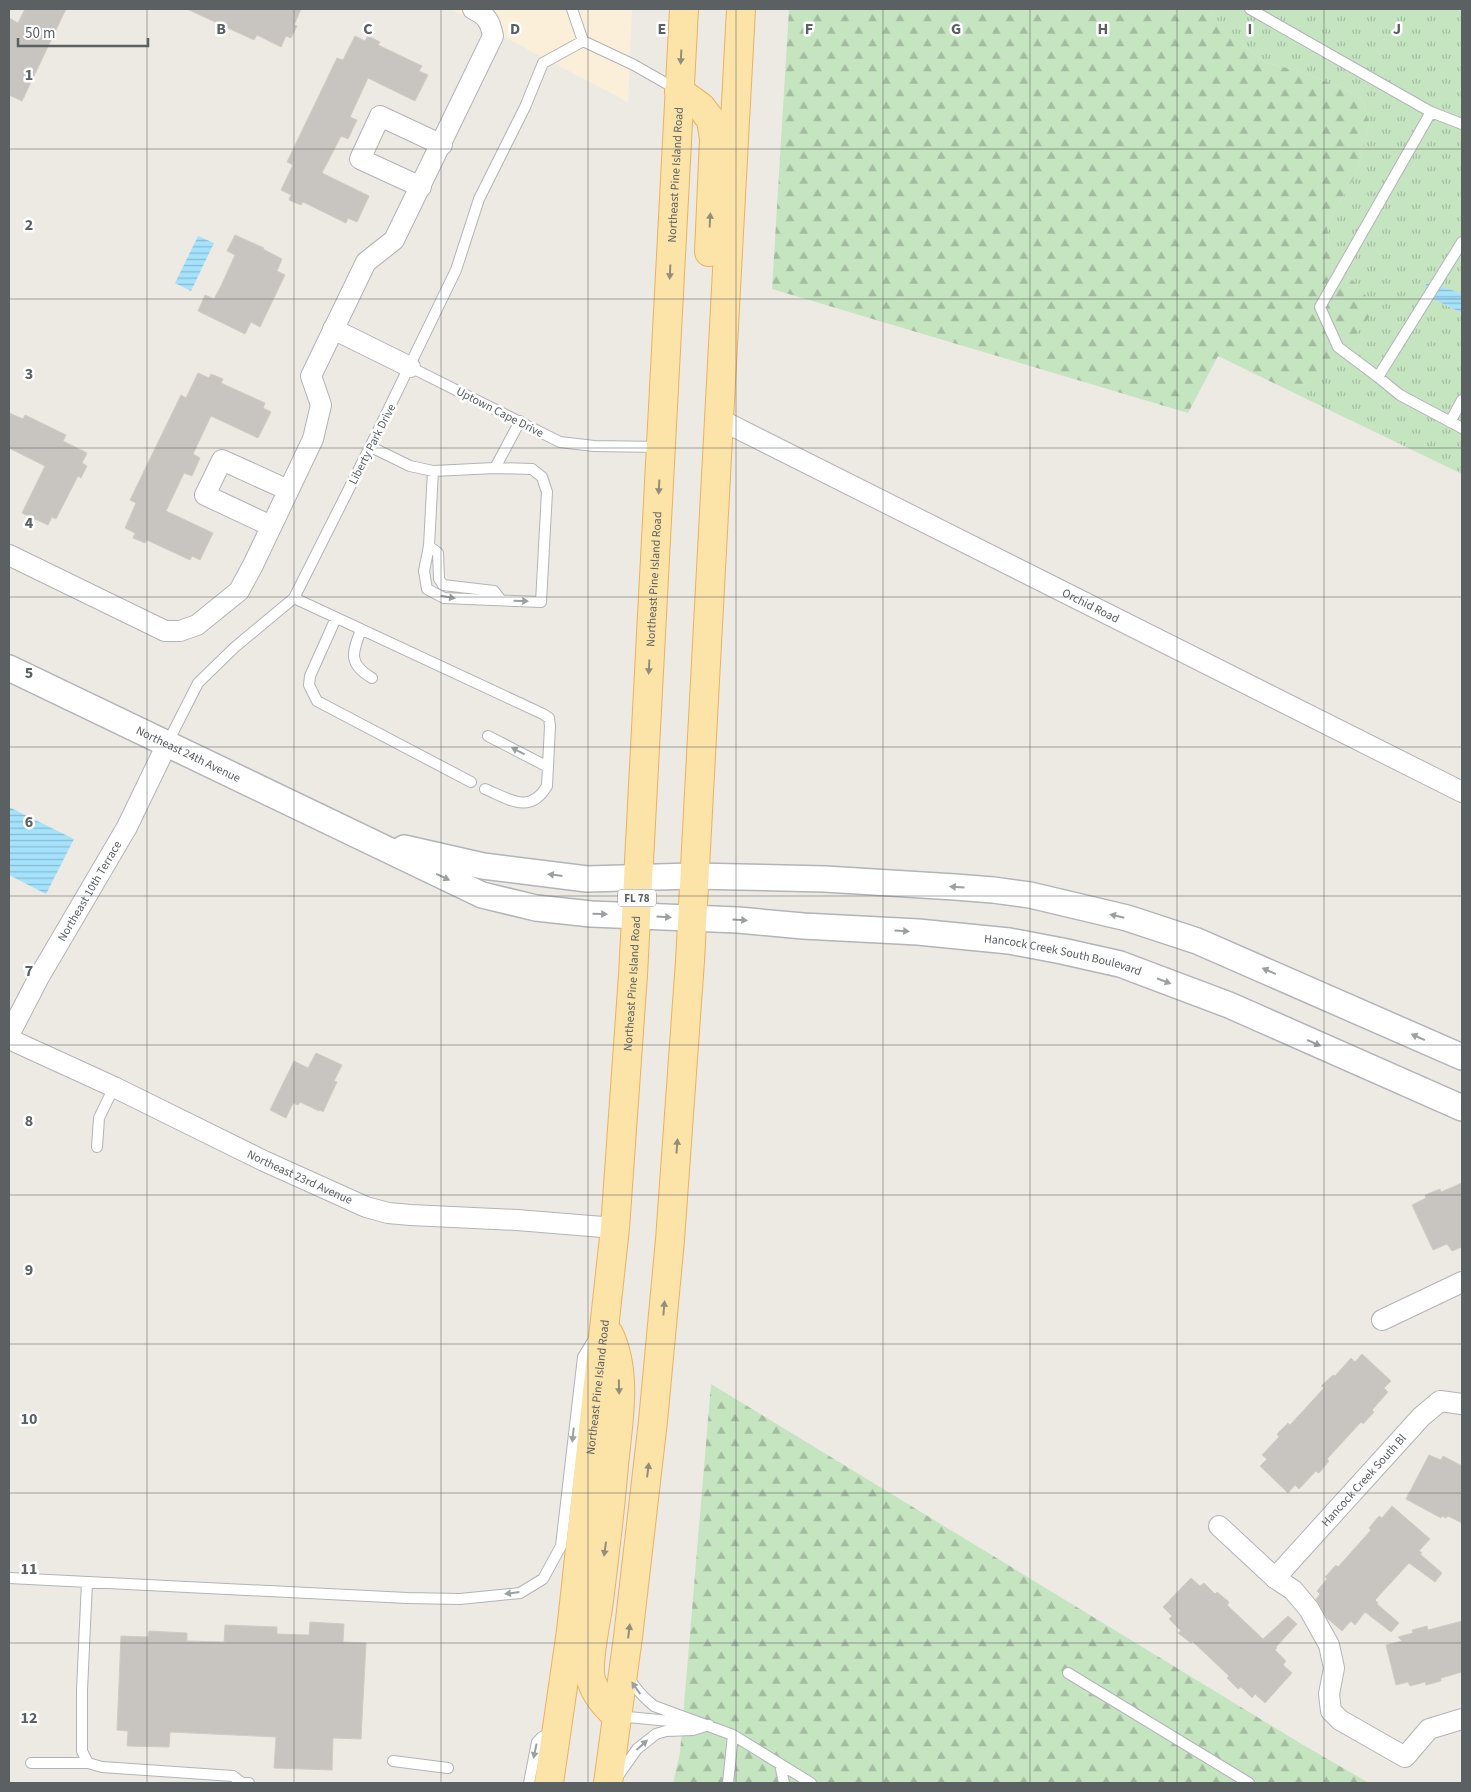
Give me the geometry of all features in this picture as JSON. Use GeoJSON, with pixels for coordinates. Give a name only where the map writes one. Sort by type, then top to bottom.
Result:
{"type":"FeatureCollection","features":[{"type":"Feature","properties":{"kind":"main road","name":"Northeast Pine Island Road"},"geometry":{"type":"LineString","coordinates":[[550,1783],[571,1631],[615,1228],[636,915],[684,9]]}},
{"type":"Feature","properties":{"kind":"main road","name":"Northeast Pine Island Road"},"geometry":{"type":"LineString","coordinates":[[608,1783],[624,1667],[653,1421],[668,1271],[689,971],[740,9]]}},
{"type":"Feature","properties":{"kind":"main road","name":"Northeast Pine Island Road"},"geometry":{"type":"LineString","coordinates":[[680,91],[701,107],[711,120],[714,139],[698,487],[712,547]]}},
{"type":"Feature","properties":{"kind":"main road"},"geometry":{"type":"LineString","coordinates":[[604,1324],[612,1340],[619,1372],[620,1409],[608,1531],[591,1655],[591,1678],[596,1693],[617,1716]]}},
{"type":"Feature","properties":{"kind":"street"},"geometry":{"type":"LineString","coordinates":[[9,555],[165,630],[180,631],[197,625],[239,591],[313,439],[321,405],[311,376],[366,262],[394,240],[442,145],[493,36],[490,22],[482,13],[473,9]]}},
{"type":"Feature","properties":{"kind":"street"},"geometry":{"type":"LineString","coordinates":[[420,187],[360,159],[380,116],[442,145]]}},
{"type":"Feature","properties":{"kind":"street"},"geometry":{"type":"LineString","coordinates":[[333,329],[410,367]]}},
{"type":"Feature","properties":{"kind":"street","name":"Orchid Road"},"geometry":{"type":"LineString","coordinates":[[719,419],[1462,792]]}},
{"type":"Feature","properties":{"kind":"street"},"geometry":{"type":"LineString","coordinates":[[271,526],[205,495],[222,460],[288,490]]}},
{"type":"Feature","properties":{"kind":"street","name":"Northeast 24th Avenue"},"geometry":{"type":"LineString","coordinates":[[9,668],[482,895],[536,908],[591,914],[636,915]]}},
{"type":"Feature","properties":{"kind":"street","name":"Northeast 10th Terrace"},"geometry":{"type":"LineString","coordinates":[[9,1035],[39,977],[127,827],[167,744]]}},
{"type":"Feature","properties":{"kind":"street","name":"Northeast 24th Avenue"},"geometry":{"type":"LineString","coordinates":[[368,840],[483,866],[587,879],[638,876]]}},
{"type":"Feature","properties":{"kind":"street"},"geometry":{"type":"LineString","coordinates":[[638,876],[825,879],[993,890],[1030,895],[1117,916],[1197,941],[1462,1057]]}},
{"type":"Feature","properties":{"kind":"street","name":"Hancock Creek South Boulevard"},"geometry":{"type":"LineString","coordinates":[[636,915],[918,932],[1000,940],[1120,964],[1228,1005],[1462,1108]]}},
{"type":"Feature","properties":{"kind":"street","name":"Northeast 23rd Avenue"},"geometry":{"type":"LineString","coordinates":[[9,1039],[114,1087],[264,1161],[366,1207],[388,1213],[411,1216],[517,1220],[615,1228]]}},
{"type":"Feature","properties":{"kind":"street"},"geometry":{"type":"LineString","coordinates":[[1382,1320],[1462,1282]]}},
{"type":"Feature","properties":{"kind":"street","name":"Hancock Creek South Bl"},"geometry":{"type":"LineString","coordinates":[[1275,1578],[1421,1417],[1440,1401],[1462,1404]]}},
{"type":"Feature","properties":{"kind":"street"},"geometry":{"type":"LineString","coordinates":[[1220,1526],[1275,1578],[1293,1590],[1309,1609],[1329,1645],[1334,1668],[1329,1694],[1331,1711],[1340,1720],[1405,1757],[1429,1729],[1462,1719]]}},
{"type":"Feature","properties":{"kind":"lane"},"geometry":{"type":"LineString","coordinates":[[572,9],[583,42],[634,65],[680,91]]}},
{"type":"Feature","properties":{"kind":"lane"},"geometry":{"type":"LineString","coordinates":[[1250,9],[1430,112],[1462,124]]}},
{"type":"Feature","properties":{"kind":"lane","name":"Liberty Park Drive"},"geometry":{"type":"LineString","coordinates":[[167,744],[198,683],[235,647],[294,598],[410,367],[456,270],[479,199],[525,107],[543,63],[583,42]]}},
{"type":"Feature","properties":{"kind":"lane"},"geometry":{"type":"LineString","coordinates":[[1430,112],[1320,307],[1338,347],[1400,395],[1462,428]]}},
{"type":"Feature","properties":{"kind":"lane"},"geometry":{"type":"LineString","coordinates":[[1378,377],[1462,242]]}},
{"type":"Feature","properties":{"kind":"lane","name":"Uptown Cape Drive"},"geometry":{"type":"LineString","coordinates":[[410,367],[560,442],[594,446],[661,447]]}},
{"type":"Feature","properties":{"kind":"lane"},"geometry":{"type":"LineString","coordinates":[[1450,422],[1462,400]]}},
{"type":"Feature","properties":{"kind":"lane"},"geometry":{"type":"LineString","coordinates":[[495,468],[520,421]]}},
{"type":"Feature","properties":{"kind":"lane"},"geometry":{"type":"LineString","coordinates":[[370,447],[410,466],[433,471],[495,468],[532,469],[542,477],[547,492],[541,602],[444,598],[428,589],[424,571],[429,546],[433,471]]}},
{"type":"Feature","properties":{"kind":"lane"},"geometry":{"type":"LineString","coordinates":[[429,546],[438,553],[439,579],[444,585],[494,591],[501,600]]}},
{"type":"Feature","properties":{"kind":"lane"},"geometry":{"type":"LineString","coordinates":[[294,598],[549,718],[547,786],[535,801],[521,804],[485,789]]}},
{"type":"Feature","properties":{"kind":"lane"},"geometry":{"type":"LineString","coordinates":[[336,618],[310,676],[309,685],[317,701],[471,782]]}},
{"type":"Feature","properties":{"kind":"lane"},"geometry":{"type":"LineString","coordinates":[[362,630],[356,643],[353,658],[355,664],[372,678]]}},
{"type":"Feature","properties":{"kind":"lane"},"geometry":{"type":"LineString","coordinates":[[488,736],[548,767]]}},
{"type":"Feature","properties":{"kind":"lane"},"geometry":{"type":"LineString","coordinates":[[97,1148],[98,1118],[114,1087]]}},
{"type":"Feature","properties":{"kind":"lane"},"geometry":{"type":"LineString","coordinates":[[9,1578],[407,1598],[460,1598],[520,1593],[543,1579],[561,1546],[583,1357],[604,1324]]}},
{"type":"Feature","properties":{"kind":"lane"},"geometry":{"type":"LineString","coordinates":[[87,1582],[82,1690],[82,1751],[88,1763]]}},
{"type":"Feature","properties":{"kind":"lane"},"geometry":{"type":"LineString","coordinates":[[624,1667],[635,1688],[654,1706],[733,1735],[811,1783]]}},
{"type":"Feature","properties":{"kind":"lane"},"geometry":{"type":"LineString","coordinates":[[1068,1674],[1249,1783]]}},
{"type":"Feature","properties":{"kind":"lane"},"geometry":{"type":"LineString","coordinates":[[617,1716],[709,1725]]}},
{"type":"Feature","properties":{"kind":"lane"},"geometry":{"type":"LineString","coordinates":[[612,1783],[637,1749],[656,1734],[666,1731],[693,1730],[709,1725]]}},
{"type":"Feature","properties":{"kind":"lane"},"geometry":{"type":"LineString","coordinates":[[529,1783],[537,1742],[542,1737],[557,1730]]}},
{"type":"Feature","properties":{"kind":"lane"},"geometry":{"type":"LineString","coordinates":[[728,1783],[733,1735]]}},
{"type":"Feature","properties":{"kind":"lane"},"geometry":{"type":"LineString","coordinates":[[394,1761],[448,1768]]}},
{"type":"Feature","properties":{"kind":"lane"},"geometry":{"type":"LineString","coordinates":[[31,1763],[88,1763],[102,1767],[233,1776],[242,1783],[249,1783]]}},
{"type":"Feature","properties":{"kind":"lane"},"geometry":{"type":"LineString","coordinates":[[780,1764],[784,1783]]}},
{"type":"Feature","properties":{"kind":"shaded area"},"geometry":{"type":"Polygon","coordinates":[[[451,9],[632,9],[628,102],[451,9]]]}},
{"type":"Feature","properties":{"kind":"green space"},"geometry":{"type":"Polygon","coordinates":[[[789,9],[1211,9],[1211,12],[1225,32],[1267,63],[1298,71],[1341,87],[1363,100],[1369,123],[1363,150],[1356,174],[1327,225],[1330,250],[1344,274],[1358,285],[1371,303],[1370,316],[1336,362],[1314,379],[1290,391],[1218,356],[1188,413],[772,289],[789,9]]]}},
{"type":"Feature","properties":{"kind":"green space"},"geometry":{"type":"Polygon","coordinates":[[[1211,9],[1462,9],[1462,294],[1433,283],[1425,295],[1462,313],[1462,474],[1290,391],[1314,379],[1370,316],[1358,285],[1344,274],[1330,250],[1327,225],[1356,174],[1369,123],[1363,100],[1341,87],[1298,71],[1267,63],[1225,32],[1211,12],[1211,9]]]}},
{"type":"Feature","properties":{"kind":"green space"},"geometry":{"type":"Polygon","coordinates":[[[711,1384],[1305,1746],[1369,1783],[673,1783],[680,1753],[711,1384]]]}},
{"type":"Feature","properties":{"kind":"water"},"geometry":{"type":"Polygon","coordinates":[[[198,236],[214,243],[191,291],[175,283],[198,236]]]}},
{"type":"Feature","properties":{"kind":"water"},"geometry":{"type":"Polygon","coordinates":[[[1433,283],[1462,294],[1462,313],[1425,295],[1426,284],[1433,283]]]}},
{"type":"Feature","properties":{"kind":"water"},"geometry":{"type":"Polygon","coordinates":[[[9,807],[74,839],[46,894],[9,875],[9,807]]]}},
{"type":"Feature","properties":{"kind":"building"},"geometry":{"type":"Polygon","coordinates":[[[25,9],[66,9],[22,101],[9,95],[9,18],[18,23],[25,9]]]}},
{"type":"Feature","properties":{"kind":"building"},"geometry":{"type":"Polygon","coordinates":[[[187,9],[301,9],[294,25],[297,26],[291,38],[286,36],[281,47],[257,35],[254,40],[187,9]]]}},
{"type":"Feature","properties":{"kind":"building"},"geometry":{"type":"Polygon","coordinates":[[[355,36],[365,41],[368,36],[380,42],[378,45],[422,66],[419,71],[428,75],[415,101],[368,78],[350,117],[357,120],[348,139],[341,136],[322,173],[369,196],[357,222],[348,218],[346,223],[303,202],[301,205],[289,200],[291,195],[281,190],[293,165],[287,162],[337,58],[343,60],[355,36]]]}},
{"type":"Feature","properties":{"kind":"building"},"geometry":{"type":"Polygon","coordinates":[[[235,235],[264,248],[282,259],[277,271],[285,275],[260,327],[251,322],[245,334],[198,311],[205,295],[214,299],[221,286],[235,255],[227,251],[235,235]]]}},
{"type":"Feature","properties":{"kind":"building"},"geometry":{"type":"Polygon","coordinates":[[[198,373],[209,378],[211,374],[223,379],[221,383],[265,403],[263,408],[271,412],[258,438],[211,416],[193,454],[200,458],[192,476],[184,473],[166,511],[213,533],[200,560],[192,556],[190,560],[147,540],[145,543],[133,538],[135,533],[125,528],[136,503],[130,500],[181,395],[186,398],[198,373]]]}},
{"type":"Feature","properties":{"kind":"building"},"geometry":{"type":"Polygon","coordinates":[[[9,413],[23,419],[25,415],[66,435],[63,441],[87,453],[82,463],[87,466],[81,478],[78,476],[56,519],[52,517],[48,525],[22,513],[45,466],[9,448],[9,413]]]}},
{"type":"Feature","properties":{"kind":"building"},"geometry":{"type":"Polygon","coordinates":[[[316,1053],[342,1065],[334,1081],[337,1082],[323,1112],[300,1102],[298,1105],[293,1103],[286,1118],[270,1110],[294,1061],[308,1068],[316,1053]]]}},
{"type":"Feature","properties":{"kind":"building"},"geometry":{"type":"Polygon","coordinates":[[[1462,1183],[1462,1247],[1452,1251],[1447,1244],[1433,1250],[1412,1205],[1426,1198],[1425,1195],[1440,1189],[1441,1192],[1462,1183]]]}},
{"type":"Feature","properties":{"kind":"building"},"geometry":{"type":"Polygon","coordinates":[[[1362,1354],[1391,1381],[1384,1388],[1388,1392],[1372,1410],[1374,1412],[1364,1423],[1361,1422],[1327,1459],[1329,1461],[1320,1472],[1316,1471],[1299,1489],[1295,1485],[1288,1493],[1260,1466],[1267,1459],[1262,1455],[1279,1437],[1277,1434],[1288,1423],[1290,1425],[1324,1388],[1321,1386],[1333,1375],[1335,1376],[1351,1358],[1355,1362],[1362,1354]]]}},
{"type":"Feature","properties":{"kind":"building"},"geometry":{"type":"Polygon","coordinates":[[[1429,1455],[1441,1460],[1443,1456],[1462,1466],[1462,1523],[1448,1516],[1446,1518],[1442,1516],[1441,1518],[1406,1499],[1429,1455]]]}},
{"type":"Feature","properties":{"kind":"building"},"geometry":{"type":"Polygon","coordinates":[[[1392,1506],[1430,1539],[1419,1551],[1422,1553],[1420,1554],[1442,1573],[1435,1582],[1409,1563],[1375,1600],[1377,1604],[1399,1623],[1391,1632],[1365,1612],[1355,1625],[1351,1621],[1342,1631],[1327,1618],[1316,1599],[1320,1594],[1317,1591],[1327,1579],[1325,1577],[1336,1565],[1338,1567],[1371,1530],[1369,1528],[1379,1516],[1382,1518],[1392,1506]]]}},
{"type":"Feature","properties":{"kind":"building"},"geometry":{"type":"Polygon","coordinates":[[[1191,1578],[1200,1586],[1204,1583],[1215,1594],[1217,1592],[1228,1601],[1227,1605],[1263,1639],[1288,1616],[1297,1624],[1275,1650],[1286,1661],[1283,1665],[1292,1673],[1265,1703],[1255,1694],[1252,1698],[1241,1687],[1238,1689],[1227,1678],[1229,1676],[1192,1641],[1191,1643],[1178,1633],[1181,1631],[1169,1619],[1172,1616],[1163,1607],[1191,1578]]]}},
{"type":"Feature","properties":{"kind":"building"},"geometry":{"type":"Polygon","coordinates":[[[1462,1621],[1462,1672],[1426,1685],[1425,1682],[1410,1686],[1408,1682],[1396,1685],[1386,1645],[1402,1641],[1398,1637],[1413,1633],[1412,1630],[1427,1626],[1428,1630],[1462,1621]]]}},
{"type":"Feature","properties":{"kind":"building"},"geometry":{"type":"Polygon","coordinates":[[[310,1622],[344,1624],[343,1642],[366,1643],[361,1739],[333,1738],[332,1770],[274,1768],[276,1737],[170,1732],[169,1747],[127,1746],[128,1731],[117,1730],[121,1636],[148,1637],[149,1631],[187,1633],[187,1641],[224,1642],[225,1625],[277,1627],[277,1634],[309,1635],[310,1622]]]}}]}
